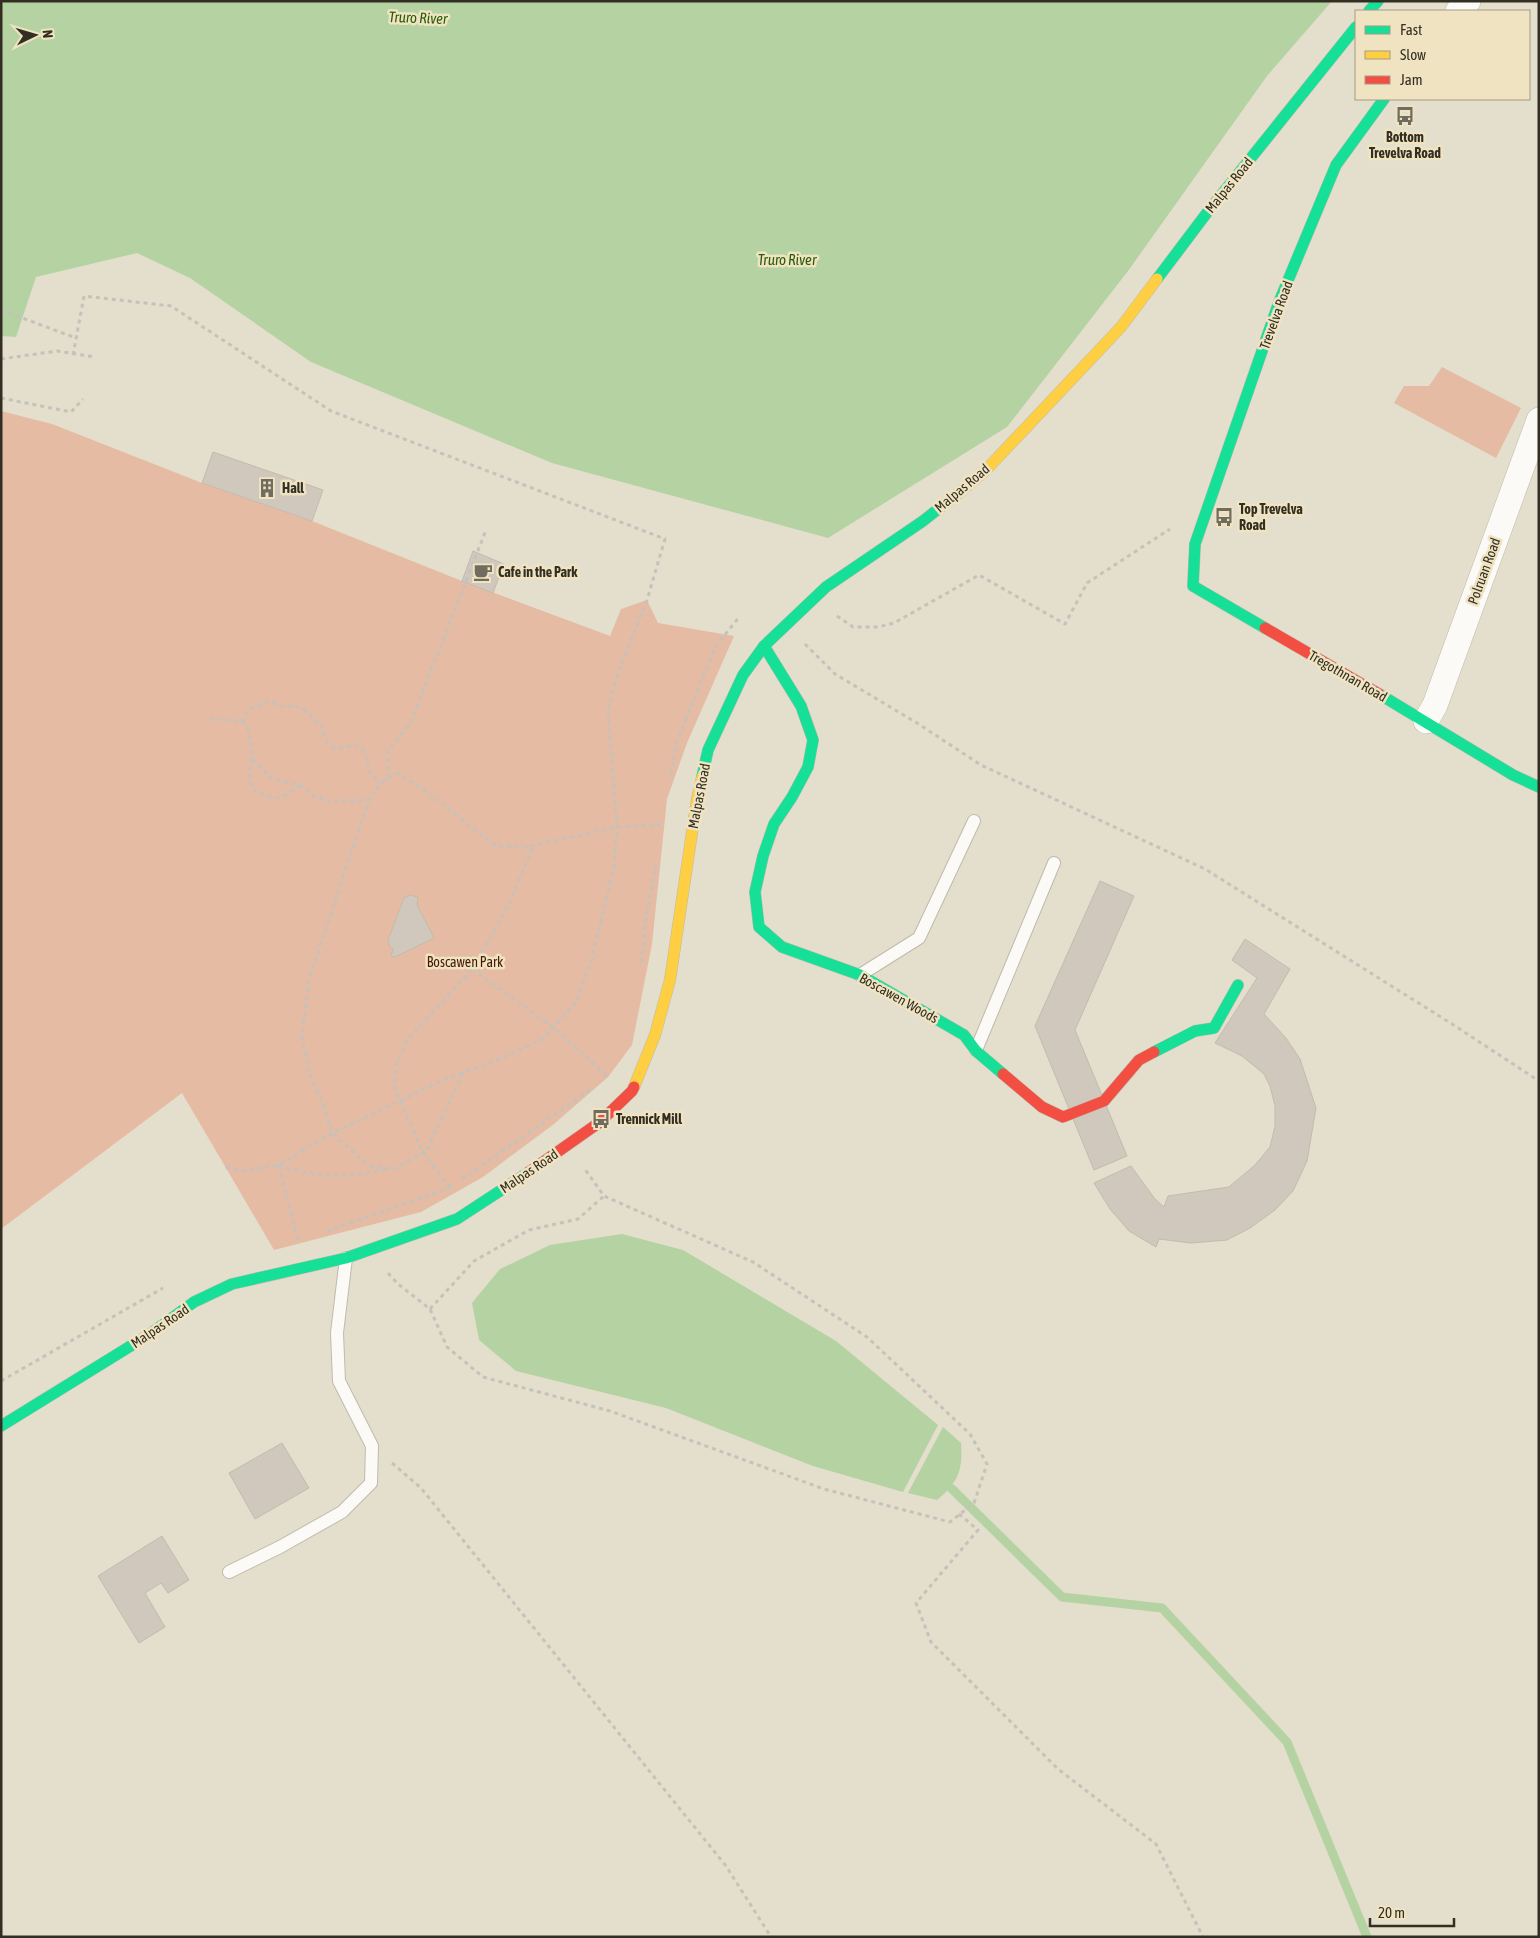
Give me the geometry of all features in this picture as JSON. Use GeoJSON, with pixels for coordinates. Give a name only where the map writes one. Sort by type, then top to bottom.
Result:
{"type":"FeatureCollection","features":[{"type":"Feature","properties":{"kind":"street"},"geometry":{"type":"LineString","coordinates":[[1459,10],[1468,1]]}},
{"type":"Feature","properties":{"kind":"street","name":"Malpas Road"},"geometry":{"type":"LineString","coordinates":[[1,1426],[150,1334],[194,1302],[232,1284],[346,1258],[457,1219],[600,1122],[632,1091],[655,1035],[670,980],[697,799],[708,750],[743,675],[764,646],[826,587],[923,521],[985,471],[1039,414],[1121,327],[1206,214],[1355,28]]}},
{"type":"Feature","properties":{"kind":"street","name":"Trevelva Road"},"geometry":{"type":"LineString","coordinates":[[1195,544],[1279,302],[1336,165],[1383,100]]}},
{"type":"Feature","properties":{"kind":"street","name":"Polruan Road"},"geometry":{"type":"LineString","coordinates":[[1426,721],[1435,704],[1539,420]]}},
{"type":"Feature","properties":{"kind":"street","name":"Tregothnan Road"},"geometry":{"type":"LineString","coordinates":[[1195,544],[1193,586],[1426,721],[1513,775],[1539,787]]}},
{"type":"Feature","properties":{"kind":"street","name":"Boscawen Woods"},"geometry":{"type":"LineString","coordinates":[[764,646],[801,706],[813,740],[808,767],[792,797],[774,824],[763,856],[755,892],[759,927],[782,947],[860,975],[964,1035],[976,1051],[1042,1107],[1063,1117],[1104,1100],[1139,1060],[1194,1032],[1214,1028],[1238,985]]}},
{"type":"Feature","properties":{"kind":"lane"},"geometry":{"type":"LineString","coordinates":[[860,975],[919,938],[974,821]]}},
{"type":"Feature","properties":{"kind":"lane"},"geometry":{"type":"LineString","coordinates":[[976,1051],[1054,863]]}},
{"type":"Feature","properties":{"kind":"lane"},"geometry":{"type":"LineString","coordinates":[[229,1572],[280,1547],[342,1512],[370,1483],[372,1446],[339,1381],[337,1333],[346,1258]]}},
{"type":"Feature","properties":{"kind":"path"},"geometry":{"type":"LineString","coordinates":[[73,355],[84,296],[171,306],[331,411],[666,539],[647,600],[616,678],[608,711],[617,827],[614,867],[591,962],[576,1002],[543,1039],[400,1101],[332,1133],[279,1166],[242,1171],[225,1167]]}},
{"type":"Feature","properties":{"kind":"path"},"geometry":{"type":"LineString","coordinates":[[1,310],[76,338]]}},
{"type":"Feature","properties":{"kind":"path"},"geometry":{"type":"LineString","coordinates":[[1,359],[57,351],[95,357]]}},
{"type":"Feature","properties":{"kind":"path"},"geometry":{"type":"LineString","coordinates":[[1,398],[72,412],[84,399]]}},
{"type":"Feature","properties":{"kind":"path"},"geometry":{"type":"LineString","coordinates":[[813,599],[853,627],[878,627],[894,624],[979,575],[1065,624],[1087,582],[1173,527],[1200,531]]}},
{"type":"Feature","properties":{"kind":"path"},"geometry":{"type":"LineString","coordinates":[[389,778],[387,752],[410,724],[486,530]]}},
{"type":"Feature","properties":{"kind":"path"},"geometry":{"type":"LineString","coordinates":[[785,625],[835,674],[981,765],[1205,869],[1452,1024],[1539,1081]]}},
{"type":"Feature","properties":{"kind":"path"},"geometry":{"type":"LineString","coordinates":[[242,721],[249,709],[268,701],[280,706],[298,707],[308,712],[321,725],[327,741],[333,747],[340,748],[358,745],[364,750],[370,773],[373,778],[381,782]]}},
{"type":"Feature","properties":{"kind":"path"},"geometry":{"type":"LineString","coordinates":[[209,719],[242,721],[248,729],[253,758],[272,779],[300,784],[315,797],[329,801],[369,800]]}},
{"type":"Feature","properties":{"kind":"path"},"geometry":{"type":"LineString","coordinates":[[253,758],[250,765],[252,789],[276,799],[287,795],[300,784]]}},
{"type":"Feature","properties":{"kind":"path"},"geometry":{"type":"LineString","coordinates":[[463,1073],[426,1150],[394,1169],[369,1166],[332,1133],[322,1102],[310,1075],[302,1038],[309,979],[369,800],[381,782],[398,773],[427,792],[496,846],[525,846],[617,827],[664,824]]}},
{"type":"Feature","properties":{"kind":"path"},"geometry":{"type":"LineString","coordinates":[[450,1187],[422,1153],[394,1084],[397,1063],[408,1039],[472,969],[506,910],[535,844]]}},
{"type":"Feature","properties":{"kind":"path"},"geometry":{"type":"LineString","coordinates":[[472,969],[554,1028],[608,1077],[600,1082]]}},
{"type":"Feature","properties":{"kind":"path"},"geometry":{"type":"LineString","coordinates":[[325,1232],[450,1187],[592,1088]]}},
{"type":"Feature","properties":{"kind":"path"},"geometry":{"type":"LineString","coordinates":[[368,1250],[398,1284],[430,1309],[448,1347],[483,1377],[610,1411],[824,1489],[950,1522],[974,1503],[987,1464],[970,1434],[867,1337],[753,1262],[604,1196],[568,1145]]}},
{"type":"Feature","properties":{"kind":"path"},"geometry":{"type":"LineString","coordinates":[[279,1166],[300,1173],[328,1177],[362,1174],[388,1168]]}},
{"type":"Feature","properties":{"kind":"path"},"geometry":{"type":"LineString","coordinates":[[279,1166],[298,1242]]}},
{"type":"Feature","properties":{"kind":"path"},"geometry":{"type":"LineString","coordinates":[[430,1309],[474,1261],[529,1230],[578,1220],[604,1196]]}},
{"type":"Feature","properties":{"kind":"path"},"geometry":{"type":"LineString","coordinates":[[290,1244],[307,1238]]}},
{"type":"Feature","properties":{"kind":"path"},"geometry":{"type":"LineString","coordinates":[[1,1381],[157,1290],[166,1287]]}},
{"type":"Feature","properties":{"kind":"path"},"geometry":{"type":"LineString","coordinates":[[372,1446],[421,1488],[726,1866],[771,1937]]}},
{"type":"Feature","properties":{"kind":"path"},"geometry":{"type":"LineString","coordinates":[[960,1514],[978,1530],[916,1603],[931,1642],[1058,1769],[1156,1844],[1203,1937]]}},
{"type":"Feature","properties":{"kind":"green space"},"geometry":{"type":"Polygon","coordinates":[[[1442,367],[1521,408],[1496,458],[1394,403],[1404,386],[1429,386],[1442,367]]]}},
{"type":"Feature","properties":{"kind":"green space","name":"Boscawen Park"},"geometry":{"type":"Polygon","coordinates":[[[1,411],[52,424],[202,483],[312,521],[462,581],[610,636],[621,609],[647,600],[658,623],[734,636],[687,743],[667,799],[652,944],[632,1045],[608,1077],[554,1124],[483,1177],[421,1212],[274,1250],[182,1093],[1,1229],[1,411]]]}},
{"type":"Feature","properties":{"kind":"water","name":"Truro River"},"geometry":{"type":"Polygon","coordinates":[[[1,1],[1332,1],[1267,76],[1128,271],[1007,427],[828,538],[552,463],[311,362],[190,278],[137,253],[36,277],[16,337],[1,336],[1,1]]]}},
{"type":"Feature","properties":{"kind":"water"},"geometry":{"type":"Polygon","coordinates":[[[622,1234],[683,1250],[836,1341],[938,1425],[903,1492],[813,1466],[666,1408],[516,1371],[479,1340],[472,1303],[500,1269],[550,1245],[622,1234]]]}},
{"type":"Feature","properties":{"kind":"water"},"geometry":{"type":"Polygon","coordinates":[[[943,1427],[961,1443],[961,1461],[958,1475],[950,1488],[937,1500],[908,1493],[943,1427]]]}},
{"type":"Feature","properties":{"kind":"building","name":"Hall"},"geometry":{"type":"Polygon","coordinates":[[[213,452],[323,490],[312,521],[202,483],[213,452]]]}},
{"type":"Feature","properties":{"kind":"building","name":"Cafe in the Park"},"geometry":{"type":"Polygon","coordinates":[[[473,551],[504,564],[493,593],[462,581],[473,551]]]}},
{"type":"Feature","properties":{"kind":"building"},"geometry":{"type":"Polygon","coordinates":[[[1100,881],[1134,896],[1075,1030],[1127,1156],[1094,1170],[1035,1026],[1100,881]]]}},
{"type":"Feature","properties":{"kind":"building"},"geometry":{"type":"Polygon","coordinates":[[[410,895],[418,897],[417,905],[434,938],[395,957],[391,956],[393,949],[389,946],[388,940],[404,898],[410,895]]]}},
{"type":"Feature","properties":{"kind":"building"},"geometry":{"type":"Polygon","coordinates":[[[1245,939],[1290,969],[1264,1014],[1286,1038],[1300,1059],[1316,1108],[1307,1161],[1293,1191],[1275,1210],[1250,1228],[1227,1240],[1191,1243],[1159,1239],[1156,1247],[1129,1231],[1110,1209],[1094,1183],[1131,1166],[1155,1199],[1164,1207],[1168,1196],[1229,1187],[1255,1165],[1270,1147],[1275,1126],[1275,1106],[1270,1086],[1264,1074],[1242,1056],[1215,1043],[1257,978],[1232,960],[1245,939]]]}},
{"type":"Feature","properties":{"kind":"building"},"geometry":{"type":"Polygon","coordinates":[[[282,1443],[309,1488],[255,1519],[229,1473],[282,1443]]]}},
{"type":"Feature","properties":{"kind":"building"},"geometry":{"type":"Polygon","coordinates":[[[162,1536],[189,1580],[168,1593],[161,1583],[145,1593],[165,1627],[139,1643],[98,1576],[162,1536]]]}},
{"type":"Feature","properties":{"kind":"waterway"},"geometry":{"type":"LineString","coordinates":[[952,1489],[1062,1597],[1162,1608],[1287,1742],[1367,1937]]}},
{"type":"Feature","properties":{"kind":"traffic: fast"},"geometry":{"type":"LineString","coordinates":[[1370,10],[1378,1]]}},
{"type":"Feature","properties":{"kind":"traffic: fast"},"geometry":{"type":"LineString","coordinates":[[1157,279],[1206,214],[1355,28]]}},
{"type":"Feature","properties":{"kind":"traffic: fast"},"geometry":{"type":"LineString","coordinates":[[1265,628],[1193,586],[1195,544],[1279,302],[1336,165],[1383,100]]}},
{"type":"Feature","properties":{"kind":"traffic: fast"},"geometry":{"type":"LineString","coordinates":[[702,777],[708,750],[743,675],[764,646],[826,587],[923,521],[956,495]]}},
{"type":"Feature","properties":{"kind":"traffic: fast"},"geometry":{"type":"LineString","coordinates":[[764,646],[801,706],[813,740],[808,767],[792,797],[774,824],[763,856],[755,892],[759,927],[782,947],[860,975],[964,1035],[976,1051],[1003,1074]]}},
{"type":"Feature","properties":{"kind":"traffic: fast"},"geometry":{"type":"LineString","coordinates":[[1379,694],[1513,775],[1539,787]]}},
{"type":"Feature","properties":{"kind":"traffic: fast"},"geometry":{"type":"LineString","coordinates":[[1154,1052],[1195,1031],[1214,1028],[1238,985]]}},
{"type":"Feature","properties":{"kind":"traffic: fast"},"geometry":{"type":"LineString","coordinates":[[1,1426],[150,1334],[194,1302],[232,1284],[346,1258],[457,1219],[529,1172]]}},
{"type":"Feature","properties":{"kind":"traffic: slow"},"geometry":{"type":"LineString","coordinates":[[956,495],[985,471],[1121,327],[1157,279]]}},
{"type":"Feature","properties":{"kind":"traffic: slow"},"geometry":{"type":"LineString","coordinates":[[634,1087],[655,1035],[670,980],[697,799],[702,777]]}},
{"type":"Feature","properties":{"kind":"traffic: jam"},"geometry":{"type":"LineString","coordinates":[[1265,628],[1379,694]]}},
{"type":"Feature","properties":{"kind":"traffic: jam"},"geometry":{"type":"LineString","coordinates":[[1003,1074],[1042,1107],[1063,1117],[1104,1101],[1139,1060],[1154,1052]]}},
{"type":"Feature","properties":{"kind":"traffic: jam"},"geometry":{"type":"LineString","coordinates":[[529,1172],[600,1122],[634,1087]]}},
{"type":"Feature","properties":{"kind":"place","name":"Bottom Trevelva Road"},"geometry":{"type":"Point","coordinates":[1405,116]}},
{"type":"Feature","properties":{"kind":"place","name":"Hall"},"geometry":{"type":"Point","coordinates":[267,488]}},
{"type":"Feature","properties":{"kind":"place","name":"Top Trevelva Road"},"geometry":{"type":"Point","coordinates":[1224,517]}},
{"type":"Feature","properties":{"kind":"place","name":"Cafe in the Park"},"geometry":{"type":"Point","coordinates":[483,572]}},
{"type":"Feature","properties":{"kind":"place","name":"Trennick Mill"},"geometry":{"type":"Point","coordinates":[601,1119]}}]}
